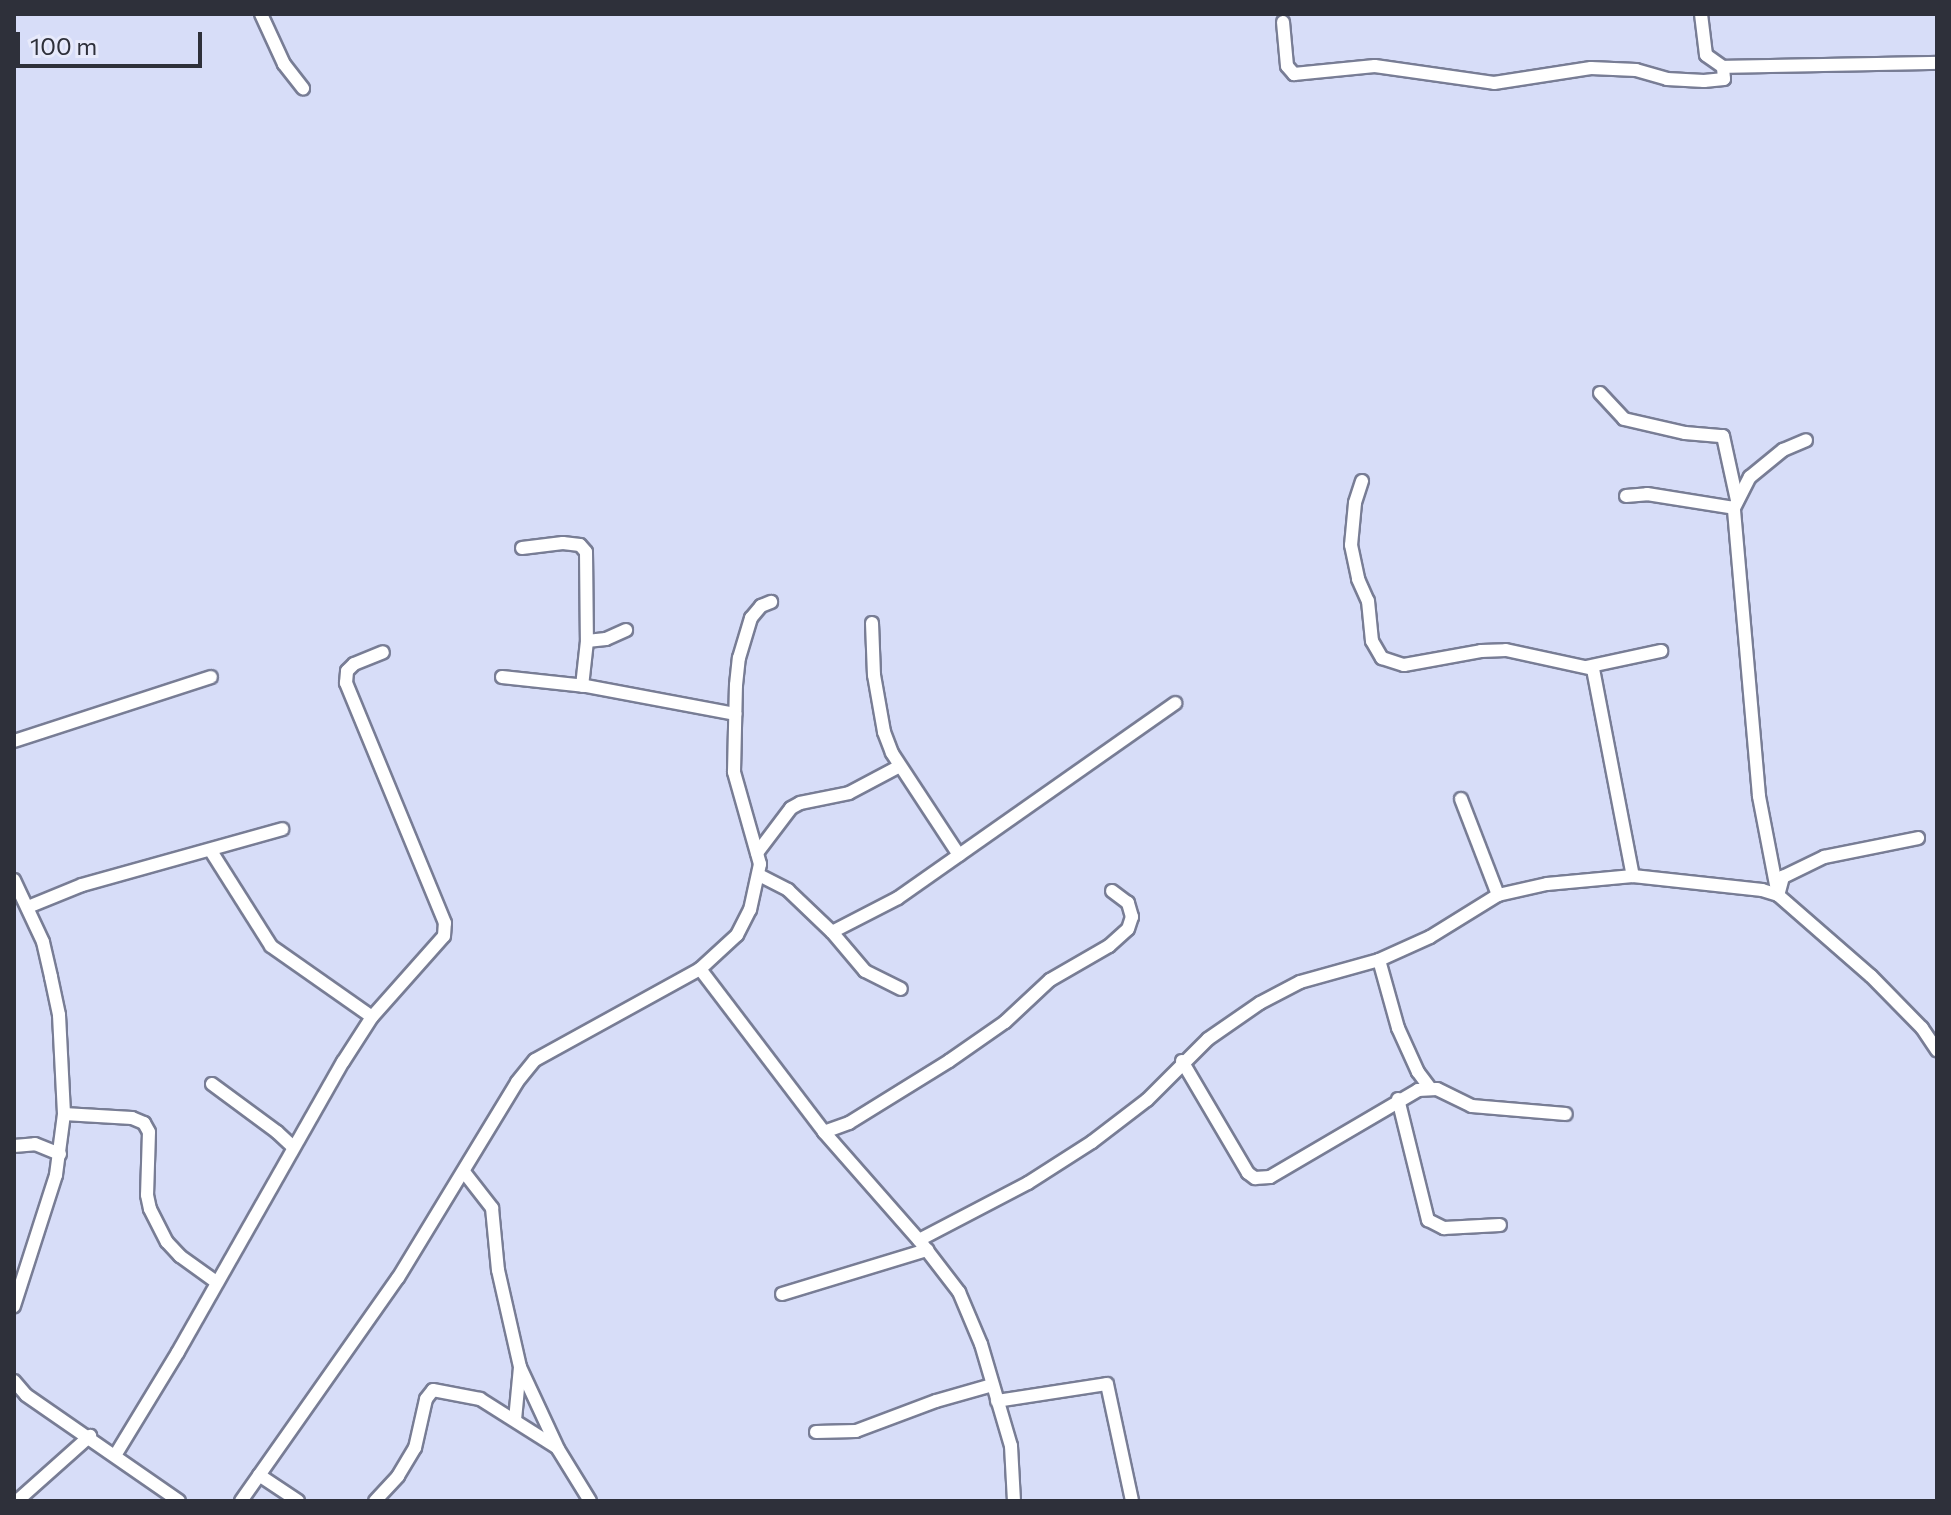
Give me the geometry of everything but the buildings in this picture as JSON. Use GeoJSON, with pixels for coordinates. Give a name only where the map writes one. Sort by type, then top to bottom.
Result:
{"type":"FeatureCollection","features":[{"type":"Feature","properties":{"kind":"street"},"geometry":{"type":"LineString","coordinates":[[261,14],[284,64],[303,88]]}},
{"type":"Feature","properties":{"kind":"street"},"geometry":{"type":"LineString","coordinates":[[1701,14],[1706,55],[1723,67],[1937,63]]}},
{"type":"Feature","properties":{"kind":"street"},"geometry":{"type":"LineString","coordinates":[[1283,22],[1287,66],[1294,74],[1375,66],[1494,83],[1591,68],[1636,70],[1667,79],[1704,81],[1724,79],[1723,67]]}},
{"type":"Feature","properties":{"kind":"street"},"geometry":{"type":"LineString","coordinates":[[1600,393],[1624,419],[1685,433],[1723,436],[1735,504],[1759,796],[1778,895]]}},
{"type":"Feature","properties":{"kind":"street"},"geometry":{"type":"LineString","coordinates":[[1735,504],[1750,477],[1783,450],[1806,440]]}},
{"type":"Feature","properties":{"kind":"street"},"geometry":{"type":"LineString","coordinates":[[1362,481],[1355,503],[1351,545],[1358,579],[1368,601],[1372,641],[1382,658],[1404,665],[1481,651],[1506,650],[1593,669],[1633,876]]}},
{"type":"Feature","properties":{"kind":"street"},"geometry":{"type":"LineString","coordinates":[[1626,496],[1647,494],[1735,504]]}},
{"type":"Feature","properties":{"kind":"street"},"geometry":{"type":"LineString","coordinates":[[522,548],[563,543],[580,545],[586,552],[587,641],[582,686]]}},
{"type":"Feature","properties":{"kind":"street"},"geometry":{"type":"LineString","coordinates":[[241,1501],[398,1278],[517,1082],[535,1060],[700,969],[737,935],[750,910],[759,875],[757,853],[734,772],[735,714],[745,634],[751,618],[761,606],[771,602]]}},
{"type":"Feature","properties":{"kind":"street"},"geometry":{"type":"LineString","coordinates":[[872,623],[882,720],[898,767],[959,855]]}},
{"type":"Feature","properties":{"kind":"street"},"geometry":{"type":"LineString","coordinates":[[587,641],[606,639],[626,630]]}},
{"type":"Feature","properties":{"kind":"street"},"geometry":{"type":"LineString","coordinates":[[1579,668],[1661,651]]}},
{"type":"Feature","properties":{"kind":"street"},"geometry":{"type":"LineString","coordinates":[[116,1454],[293,1147],[372,1017],[444,936],[445,923],[346,683],[347,671],[354,664],[383,652]]}},
{"type":"Feature","properties":{"kind":"street"},"geometry":{"type":"LineString","coordinates":[[14,741],[211,677]]}},
{"type":"Feature","properties":{"kind":"street"},"geometry":{"type":"LineString","coordinates":[[502,677],[582,686],[735,714]]}},
{"type":"Feature","properties":{"kind":"street"},"geometry":{"type":"LineString","coordinates":[[832,932],[898,898],[1175,703]]}},
{"type":"Feature","properties":{"kind":"street"},"geometry":{"type":"LineString","coordinates":[[757,853],[791,808],[800,803],[849,793],[898,767]]}},
{"type":"Feature","properties":{"kind":"street"},"geometry":{"type":"LineString","coordinates":[[1461,799],[1498,895]]}},
{"type":"Feature","properties":{"kind":"street"},"geometry":{"type":"LineString","coordinates":[[28,907],[82,885],[282,829]]}},
{"type":"Feature","properties":{"kind":"street"},"geometry":{"type":"LineString","coordinates":[[1778,895],[1783,877],[1824,857],[1918,838]]}},
{"type":"Feature","properties":{"kind":"street"},"geometry":{"type":"LineString","coordinates":[[211,851],[271,946],[372,1017]]}},
{"type":"Feature","properties":{"kind":"street"},"geometry":{"type":"LineString","coordinates":[[759,875],[788,890],[832,932],[865,971],[901,989]]}},
{"type":"Feature","properties":{"kind":"street"},"geometry":{"type":"LineString","coordinates":[[782,1294],[923,1245],[1028,1183],[1092,1142],[1147,1100],[1182,1061],[1260,1003],[1300,982],[1379,960],[1430,937],[1498,895],[1547,884],[1633,876],[1762,890],[1778,895],[1871,976],[1922,1028],[1937,1050]]}},
{"type":"Feature","properties":{"kind":"street"},"geometry":{"type":"LineString","coordinates":[[14,880],[43,942],[59,1015],[64,1114],[60,1154],[37,1240],[14,1306]]}},
{"type":"Feature","properties":{"kind":"street"},"geometry":{"type":"LineString","coordinates":[[824,1132],[849,1123],[949,1061],[1017,1013],[1050,980],[1109,946],[1128,929],[1132,917],[1128,903],[1112,891]]}},
{"type":"Feature","properties":{"kind":"street"},"geometry":{"type":"LineString","coordinates":[[1379,960],[1395,1021],[1424,1089]]}},
{"type":"Feature","properties":{"kind":"street"},"geometry":{"type":"LineString","coordinates":[[700,969],[824,1132],[923,1245],[959,1292],[981,1344],[1011,1446],[1014,1501]]}},
{"type":"Feature","properties":{"kind":"street"},"geometry":{"type":"LineString","coordinates":[[1182,1061],[1248,1173],[1255,1178],[1270,1177],[1398,1099],[1424,1089],[1472,1106],[1566,1114]]}},
{"type":"Feature","properties":{"kind":"street"},"geometry":{"type":"LineString","coordinates":[[212,1084],[293,1147]]}},
{"type":"Feature","properties":{"kind":"street"},"geometry":{"type":"LineString","coordinates":[[1398,1099],[1428,1220],[1444,1228],[1500,1225]]}},
{"type":"Feature","properties":{"kind":"street"},"geometry":{"type":"LineString","coordinates":[[64,1114],[132,1118],[144,1123],[149,1132],[147,1195],[150,1209],[167,1242],[180,1256],[216,1282]]}},
{"type":"Feature","properties":{"kind":"street"},"geometry":{"type":"LineString","coordinates":[[14,1146],[35,1144],[60,1154]]}},
{"type":"Feature","properties":{"kind":"street"},"geometry":{"type":"LineString","coordinates":[[464,1172],[492,1208],[498,1270],[520,1367],[558,1449],[590,1501]]}},
{"type":"Feature","properties":{"kind":"street"},"geometry":{"type":"LineString","coordinates":[[515,1420],[520,1367]]}},
{"type":"Feature","properties":{"kind":"street"},"geometry":{"type":"LineString","coordinates":[[14,1381],[26,1395],[116,1454],[179,1501]]}},
{"type":"Feature","properties":{"kind":"street"},"geometry":{"type":"LineString","coordinates":[[997,1401],[1107,1384],[1132,1501]]}},
{"type":"Feature","properties":{"kind":"street"},"geometry":{"type":"LineString","coordinates":[[816,1432],[856,1431],[936,1401],[992,1385]]}},
{"type":"Feature","properties":{"kind":"street"},"geometry":{"type":"LineString","coordinates":[[375,1501],[398,1476],[415,1448],[426,1399],[433,1390],[480,1399],[558,1449]]}},
{"type":"Feature","properties":{"kind":"street"},"geometry":{"type":"LineString","coordinates":[[17,1501],[90,1436]]}},
{"type":"Feature","properties":{"kind":"street"},"geometry":{"type":"LineString","coordinates":[[259,1475],[298,1501]]}}]}
